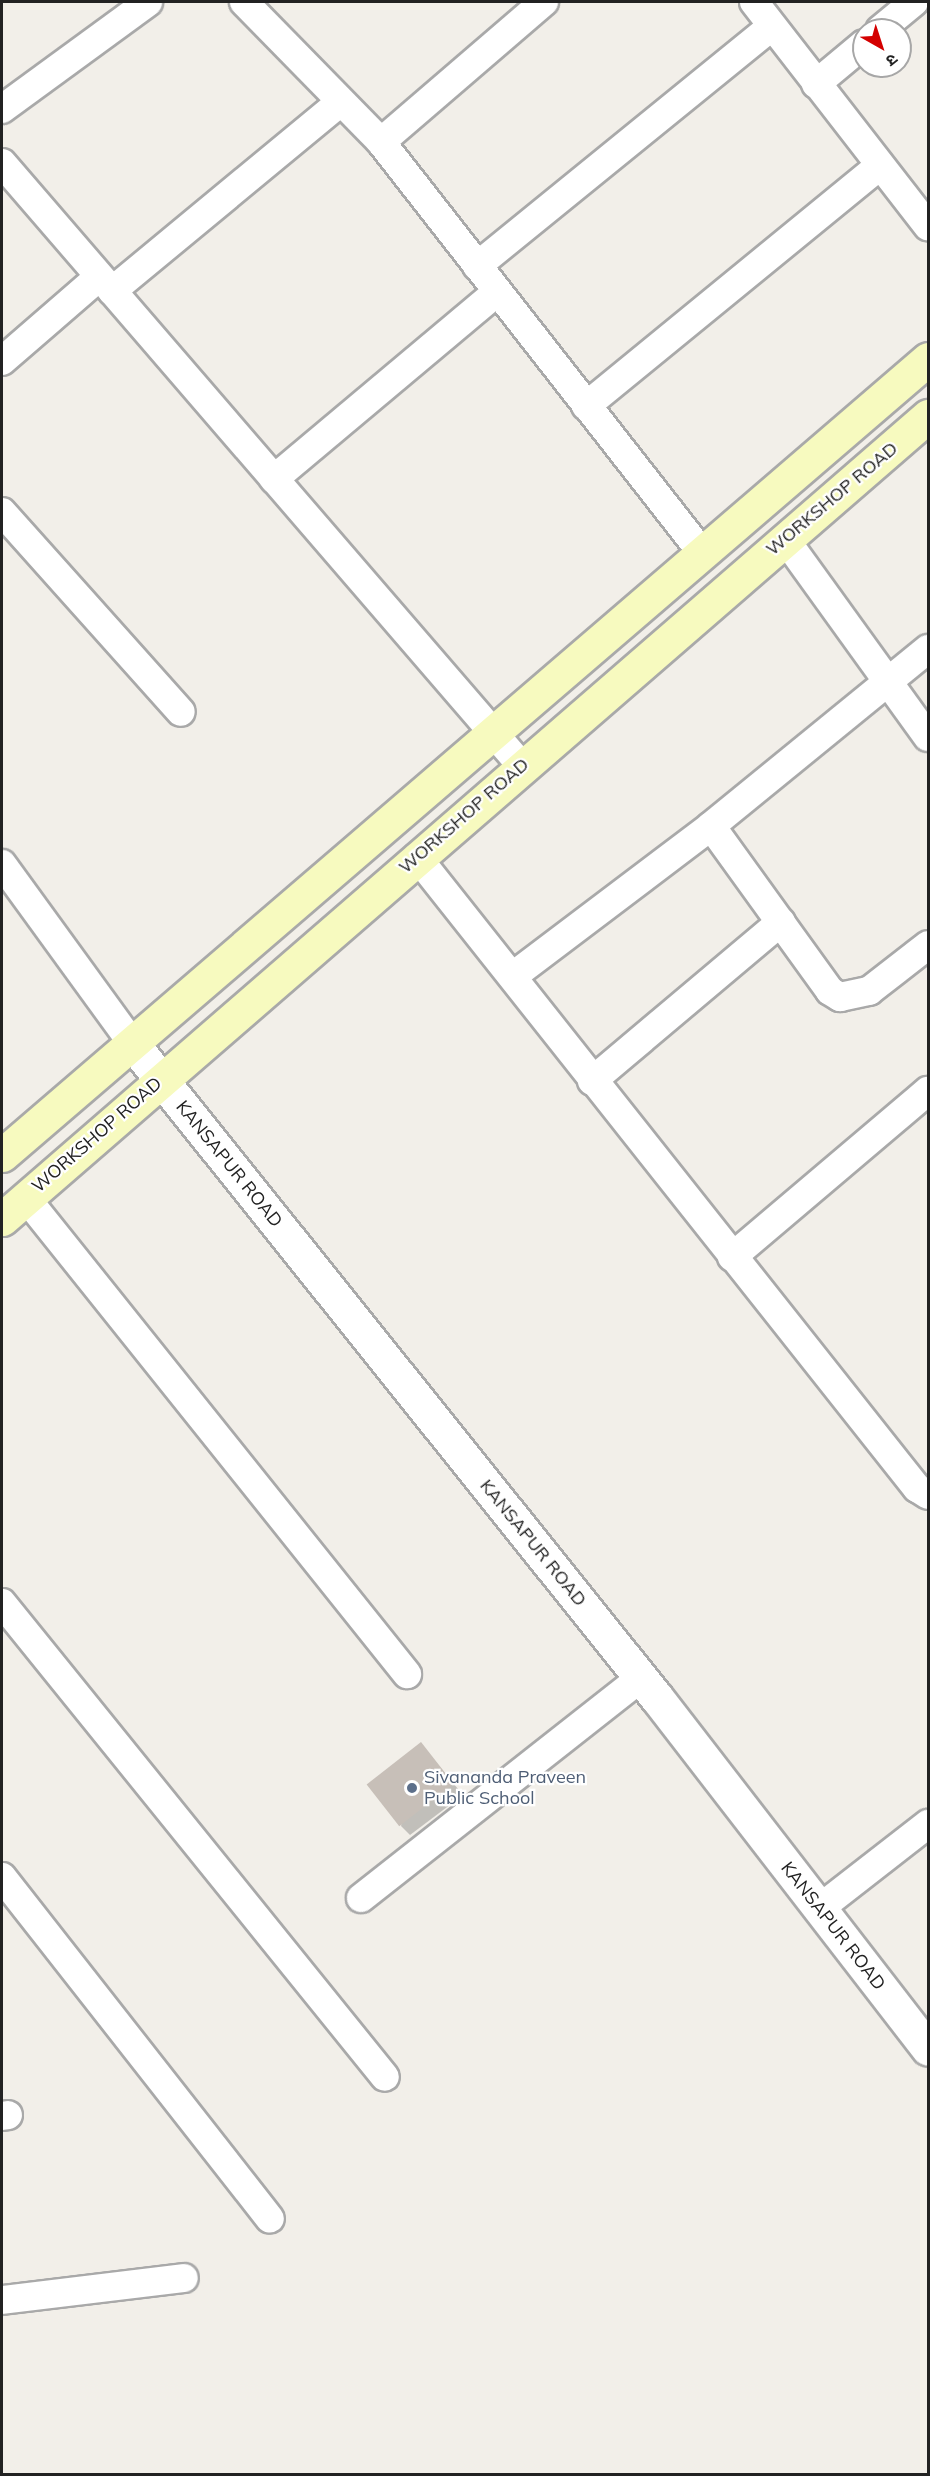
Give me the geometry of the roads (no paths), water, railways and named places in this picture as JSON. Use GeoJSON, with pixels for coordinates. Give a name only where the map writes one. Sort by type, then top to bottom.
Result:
{"type":"FeatureCollection","features":[{"type":"Feature","properties":{"kind":"main road"},"geometry":{"type":"LineString","coordinates":[[2,1155],[928,359]]}},
{"type":"Feature","properties":{"kind":"main road","name":"WORKSHOP ROAD"},"geometry":{"type":"LineString","coordinates":[[2,1219],[928,416]]}},
{"type":"Feature","properties":{"kind":"street"},"geometry":{"type":"LineString","coordinates":[[2,109],[148,2]]}},
{"type":"Feature","properties":{"kind":"street"},"geometry":{"type":"LineString","coordinates":[[244,2],[339,103],[381,142],[703,554]]}},
{"type":"Feature","properties":{"kind":"street"},"geometry":{"type":"LineString","coordinates":[[381,142],[544,2]]}},
{"type":"Feature","properties":{"kind":"street"},"geometry":{"type":"LineString","coordinates":[[754,2],[771,27],[928,226]]}},
{"type":"Feature","properties":{"kind":"street"},"geometry":{"type":"LineString","coordinates":[[895,18],[914,2]]}},
{"type":"Feature","properties":{"kind":"street"},"geometry":{"type":"LineString","coordinates":[[477,266],[771,27]]}},
{"type":"Feature","properties":{"kind":"street"},"geometry":{"type":"LineString","coordinates":[[816,84],[852,54]]}},
{"type":"Feature","properties":{"kind":"street"},"geometry":{"type":"LineString","coordinates":[[2,361],[106,284],[339,103]]}},
{"type":"Feature","properties":{"kind":"street"},"geometry":{"type":"LineString","coordinates":[[2,163],[522,766]]}},
{"type":"Feature","properties":{"kind":"street"},"geometry":{"type":"LineString","coordinates":[[586,406],[880,165]]}},
{"type":"Feature","properties":{"kind":"street"},"geometry":{"type":"LineString","coordinates":[[274,479],[497,292]]}},
{"type":"Feature","properties":{"kind":"street"},"geometry":{"type":"LineString","coordinates":[[2,512],[181,712]]}},
{"type":"Feature","properties":{"kind":"street"},"geometry":{"type":"LineString","coordinates":[[785,539],[886,684],[928,737]]}},
{"type":"Feature","properties":{"kind":"street"},"geometry":{"type":"LineString","coordinates":[[513,976],[711,826],[928,649]]}},
{"type":"Feature","properties":{"kind":"street"},"geometry":{"type":"LineString","coordinates":[[711,826],[830,991],[840,998],[869,991],[928,945]]}},
{"type":"Feature","properties":{"kind":"street"},"geometry":{"type":"LineString","coordinates":[[417,857],[513,976],[592,1081],[917,1488],[928,1495]]}},
{"type":"Feature","properties":{"kind":"street"},"geometry":{"type":"LineString","coordinates":[[2,864],[132,1043]]}},
{"type":"Feature","properties":{"kind":"street"},"geometry":{"type":"LineString","coordinates":[[592,1081],[781,922]]}},
{"type":"Feature","properties":{"kind":"street","name":"KANSAPUR ROAD"},"geometry":{"type":"LineString","coordinates":[[132,1043],[641,1678],[928,2049]]}},
{"type":"Feature","properties":{"kind":"street"},"geometry":{"type":"LineString","coordinates":[[732,1257],[928,1091]]}},
{"type":"Feature","properties":{"kind":"street"},"geometry":{"type":"LineString","coordinates":[[26,1198],[407,1674]]}},
{"type":"Feature","properties":{"kind":"street"},"geometry":{"type":"LineString","coordinates":[[2,1603],[385,2077]]}},
{"type":"Feature","properties":{"kind":"street"},"geometry":{"type":"LineString","coordinates":[[361,1898],[641,1678]]}},
{"type":"Feature","properties":{"kind":"street"},"geometry":{"type":"LineString","coordinates":[[819,1908],[928,1824]]}},
{"type":"Feature","properties":{"kind":"street"},"geometry":{"type":"LineString","coordinates":[[2,1877],[270,2219]]}},
{"type":"Feature","properties":{"kind":"street"},"geometry":{"type":"LineString","coordinates":[[2,2300],[184,2278]]}},
{"type":"Feature","properties":{"kind":"place","name":"Sivananda Praveen Public School"},"geometry":{"type":"Point","coordinates":[412,1788]}}]}
